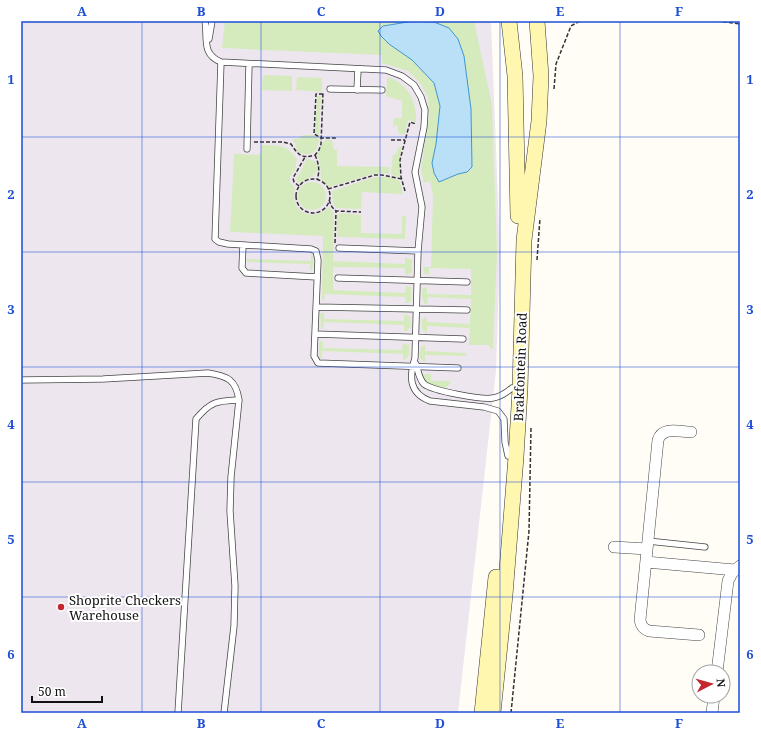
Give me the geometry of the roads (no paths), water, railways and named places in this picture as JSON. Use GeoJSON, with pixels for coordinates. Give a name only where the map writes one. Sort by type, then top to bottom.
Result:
{"type":"FeatureCollection","features":[{"type":"Feature","properties":{"kind":"street","name":"Brakfontein Road"},"geometry":{"type":"LineString","coordinates":[[482,713],[508,456],[512,388],[518,206],[515,76],[509,21]]}},
{"type":"Feature","properties":{"kind":"street","name":"Brakfontein Road"},"geometry":{"type":"LineString","coordinates":[[493,713],[505,596],[516,457],[526,211],[536,146],[540,105],[541,76],[537,21]]}},
{"type":"Feature","properties":{"kind":"street"},"geometry":{"type":"LineString","coordinates":[[691,432],[668,431],[660,435],[658,440],[640,620],[644,629],[649,631],[699,635]]}},
{"type":"Feature","properties":{"kind":"street"},"geometry":{"type":"LineString","coordinates":[[614,547],[647,545]]}},
{"type":"Feature","properties":{"kind":"street"},"geometry":{"type":"LineString","coordinates":[[646,562],[737,568]]}},
{"type":"Feature","properties":{"kind":"street"},"geometry":{"type":"LineString","coordinates":[[718,664],[726,586],[729,577],[737,568]]}},
{"type":"Feature","properties":{"kind":"street"},"geometry":{"type":"LineString","coordinates":[[487,713],[489,696],[495,688]]}},
{"type":"Feature","properties":{"kind":"lane"},"geometry":{"type":"LineString","coordinates":[[205,21],[207,48],[212,57],[221,62],[390,71],[398,74],[414,85],[423,100],[425,121],[415,172],[422,207],[418,251],[415,358],[412,381],[416,392],[424,398],[438,402],[484,407],[498,411],[504,419],[505,442],[508,456]]}},
{"type":"Feature","properties":{"kind":"lane"},"geometry":{"type":"LineString","coordinates":[[212,21],[209,39],[212,57]]}},
{"type":"Feature","properties":{"kind":"lane"},"geometry":{"type":"LineString","coordinates":[[221,62],[215,239],[219,242],[243,245],[314,249],[318,256],[314,356],[318,363],[458,368]]}},
{"type":"Feature","properties":{"kind":"lane"},"geometry":{"type":"LineString","coordinates":[[247,149],[250,64]]}},
{"type":"Feature","properties":{"kind":"lane"},"geometry":{"type":"LineString","coordinates":[[357,90],[358,69]]}},
{"type":"Feature","properties":{"kind":"lane"},"geometry":{"type":"LineString","coordinates":[[330,89],[382,90]]}},
{"type":"Feature","properties":{"kind":"lane"},"geometry":{"type":"LineString","coordinates":[[243,245],[242,268],[246,273],[317,276]]}},
{"type":"Feature","properties":{"kind":"lane"},"geometry":{"type":"LineString","coordinates":[[338,248],[418,251]]}},
{"type":"Feature","properties":{"kind":"lane"},"geometry":{"type":"LineString","coordinates":[[338,278],[467,282]]}},
{"type":"Feature","properties":{"kind":"lane"},"geometry":{"type":"LineString","coordinates":[[316,306],[467,310]]}},
{"type":"Feature","properties":{"kind":"lane"},"geometry":{"type":"LineString","coordinates":[[315,334],[463,339]]}},
{"type":"Feature","properties":{"kind":"lane"},"geometry":{"type":"LineString","coordinates":[[414,367],[425,385],[434,389],[488,399],[498,397],[512,388]]}},
{"type":"Feature","properties":{"kind":"lane"},"geometry":{"type":"LineString","coordinates":[[21,380],[50,381],[208,373],[229,378],[234,384],[238,392],[239,400],[231,478],[230,511],[235,586],[234,626],[224,713]]}},
{"type":"Feature","properties":{"kind":"lane"},"geometry":{"type":"LineString","coordinates":[[178,713],[196,419],[205,408],[220,401],[239,400]]}},
{"type":"Feature","properties":{"kind":"lane"},"geometry":{"type":"LineString","coordinates":[[647,545],[705,547]]}},
{"type":"Feature","properties":{"kind":"water"},"geometry":{"type":"Polygon","coordinates":[[[414,21],[434,22],[449,28],[458,39],[464,56],[471,109],[472,167],[467,172],[439,182],[434,173],[432,163],[436,144],[440,106],[434,83],[412,60],[389,44],[378,31],[383,26],[414,21]]]}},
{"type":"Feature","properties":{"kind":"place","name":"Shoprite Checkers Warehouse"},"geometry":{"type":"Point","coordinates":[61,607]}}]}
